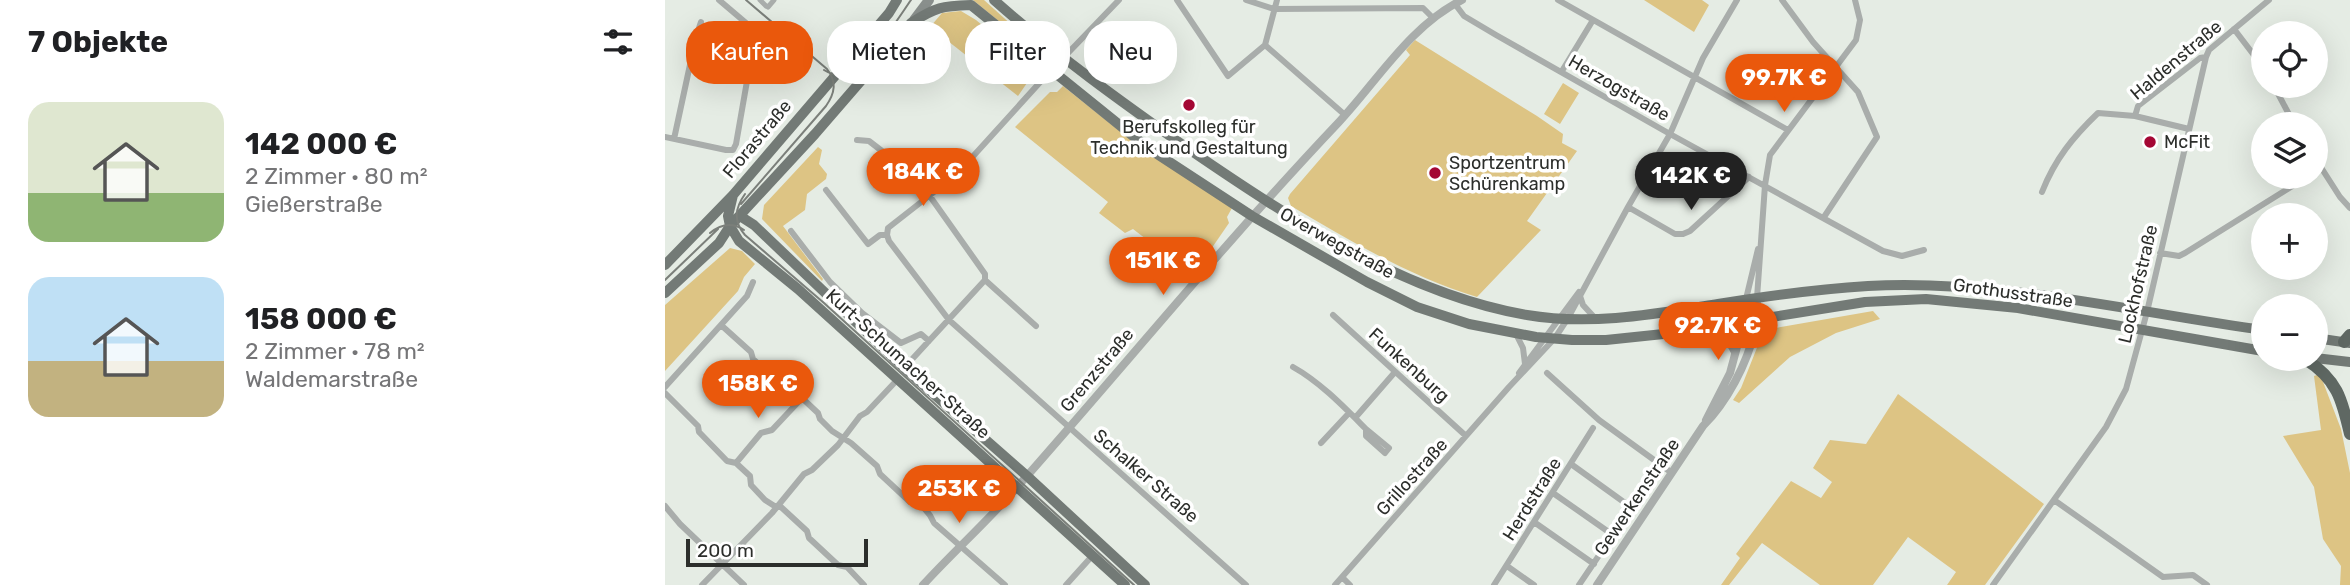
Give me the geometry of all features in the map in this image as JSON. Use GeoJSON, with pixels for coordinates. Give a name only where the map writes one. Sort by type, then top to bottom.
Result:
{"type":"FeatureCollection","features":[{"type":"Feature","properties":{"kind":"highway"},"geometry":{"type":"LineString","coordinates":[[2320,371],[2334,385],[2350,434]]}},
{"type":"Feature","properties":{"kind":"main road","name":"Florastraße"},"geometry":{"type":"LineString","coordinates":[[665,265],[733,195],[889,13],[897,0]]}},
{"type":"Feature","properties":{"kind":"main road"},"geometry":{"type":"LineString","coordinates":[[912,21],[921,0]]}},
{"type":"Feature","properties":{"kind":"main road"},"geometry":{"type":"LineString","coordinates":[[913,21],[929,0]]}},
{"type":"Feature","properties":{"kind":"main road","name":"Overwegstraße"},"geometry":{"type":"LineString","coordinates":[[994,0],[1020,21]]}},
{"type":"Feature","properties":{"kind":"main road"},"geometry":{"type":"LineString","coordinates":[[914,21],[942,6],[968,3]]}},
{"type":"Feature","properties":{"kind":"main road","name":"Overwegstraße"},"geometry":{"type":"LineString","coordinates":[[968,3],[990,21]]}},
{"type":"Feature","properties":{"kind":"main road","name":"Overwegstraße"},"geometry":{"type":"LineString","coordinates":[[1070,62],[1145,118],[1265,200],[1357,253],[1467,302],[1525,315],[1598,320],[1751,298]]}},
{"type":"Feature","properties":{"kind":"main road"},"geometry":{"type":"LineString","coordinates":[[703,226],[717,218],[729,221],[740,216],[858,84]]}},
{"type":"Feature","properties":{"kind":"main road","name":"Overwegstraße"},"geometry":{"type":"LineString","coordinates":[[1067,84],[1148,148],[1252,216],[1367,282],[1417,307],[1469,324],[1516,334],[1572,340],[1630,338],[1756,319]]}},
{"type":"Feature","properties":{"kind":"main road"},"geometry":{"type":"LineString","coordinates":[[665,293],[719,243],[729,221],[733,195]]}},
{"type":"Feature","properties":{"kind":"main road"},"geometry":{"type":"LineString","coordinates":[[750,205],[754,225]]}},
{"type":"Feature","properties":{"kind":"main road","name":"Kurt-Schumacher-Straße"},"geometry":{"type":"LineString","coordinates":[[740,216],[754,225],[904,368],[1145,585]]}},
{"type":"Feature","properties":{"kind":"main road","name":"Kurt-Schumacher-Straße"},"geometry":{"type":"LineString","coordinates":[[729,221],[739,241],[798,289],[1125,585]]}},
{"type":"Feature","properties":{"kind":"main road"},"geometry":{"type":"LineString","coordinates":[[719,243],[730,239],[739,241]]}},
{"type":"Feature","properties":{"kind":"main road","name":"Grothusstraße"},"geometry":{"type":"LineString","coordinates":[[1751,298],[1867,286],[1930,285],[2011,292],[2251,328]]}},
{"type":"Feature","properties":{"kind":"main road","name":"Grothusstraße"},"geometry":{"type":"LineString","coordinates":[[1756,319],[1865,302],[1927,299],[2018,308],[2251,349]]}},
{"type":"Feature","properties":{"kind":"main road"},"geometry":{"type":"LineString","coordinates":[[2328,339],[2348,340]]}},
{"type":"Feature","properties":{"kind":"main road"},"geometry":{"type":"LineString","coordinates":[[2328,359],[2350,362]]}},
{"type":"Feature","properties":{"kind":"street"},"geometry":{"type":"LineString","coordinates":[[665,137],[733,150],[750,64],[763,41],[759,34],[719,0]]}},
{"type":"Feature","properties":{"kind":"street"},"geometry":{"type":"LineString","coordinates":[[760,0],[767,6],[774,0]]}},
{"type":"Feature","properties":{"kind":"street"},"geometry":{"type":"LineString","coordinates":[[1070,53],[1119,0]]}},
{"type":"Feature","properties":{"kind":"street"},"geometry":{"type":"LineString","coordinates":[[1177,0],[1228,76],[1265,45],[1277,0]]}},
{"type":"Feature","properties":{"kind":"street"},"geometry":{"type":"LineString","coordinates":[[1246,0],[1274,9],[1423,8],[1433,18]]}},
{"type":"Feature","properties":{"kind":"street"},"geometry":{"type":"LineString","coordinates":[[1558,0],[1788,131]]}},
{"type":"Feature","properties":{"kind":"street","name":"Grillostraße"},"geometry":{"type":"LineString","coordinates":[[1564,318],[1591,277],[1627,206],[1670,134],[1693,78],[1737,0]]}},
{"type":"Feature","properties":{"kind":"street"},"geometry":{"type":"LineString","coordinates":[[1782,0],[1836,69],[1858,92],[1877,137],[1824,217]]}},
{"type":"Feature","properties":{"kind":"street","name":"Gewerkenstraße"},"geometry":{"type":"LineString","coordinates":[[1597,585],[1703,426],[1730,373],[1751,298],[1770,155],[1856,40],[1860,20],[1855,0]]}},
{"type":"Feature","properties":{"kind":"street","name":"Haldenstraße"},"geometry":{"type":"LineString","coordinates":[[2135,116],[2138,106],[2200,58],[2206,57],[2209,50],[2269,0]]}},
{"type":"Feature","properties":{"kind":"street","name":"Grenzstraße"},"geometry":{"type":"LineString","coordinates":[[923,585],[1027,476],[1265,200],[1345,115],[1421,28],[1459,2]]}},
{"type":"Feature","properties":{"kind":"street","name":"Herzogstraße"},"geometry":{"type":"LineString","coordinates":[[1459,2],[1464,16],[1670,134],[1883,251],[1907,256],[1924,250]]}},
{"type":"Feature","properties":{"kind":"street"},"geometry":{"type":"LineString","coordinates":[[1562,71],[1594,20]]}},
{"type":"Feature","properties":{"kind":"street"},"geometry":{"type":"LineString","coordinates":[[2234,29],[2251,51]]}},
{"type":"Feature","properties":{"kind":"street"},"geometry":{"type":"LineString","coordinates":[[1265,45],[1345,115]]}},
{"type":"Feature","properties":{"kind":"street","name":"Lockhofstraße"},"geometry":{"type":"LineString","coordinates":[[1993,585],[2116,410],[2130,376],[2206,57]]}},
{"type":"Feature","properties":{"kind":"street"},"geometry":{"type":"LineString","coordinates":[[674,139],[686,83]]}},
{"type":"Feature","properties":{"kind":"street"},"geometry":{"type":"LineString","coordinates":[[826,190],[867,244],[880,235],[887,234],[888,228],[957,174],[1039,84]]}},
{"type":"Feature","properties":{"kind":"street","name":"Haldenstraße"},"geometry":{"type":"LineString","coordinates":[[2042,192],[2047,178],[2072,138],[2098,113],[2135,116],[2189,129]]}},
{"type":"Feature","properties":{"kind":"street"},"geometry":{"type":"LineString","coordinates":[[857,140],[869,141],[917,178],[985,277],[1036,326]]}},
{"type":"Feature","properties":{"kind":"street"},"geometry":{"type":"LineString","coordinates":[[1627,206],[1675,234],[1683,234],[1691,231],[1749,177]]}},
{"type":"Feature","properties":{"kind":"street"},"geometry":{"type":"LineString","coordinates":[[2328,182],[2350,208]]}},
{"type":"Feature","properties":{"kind":"street"},"geometry":{"type":"LineString","coordinates":[[2160,253],[2179,256],[2288,189]]}},
{"type":"Feature","properties":{"kind":"street","name":"Kurt-Schumacher-Straße"},"geometry":{"type":"LineString","coordinates":[[792,232],[830,282],[862,313],[901,343],[921,334],[929,341]]}},
{"type":"Feature","properties":{"kind":"street","name":"Schalker Straße"},"geometry":{"type":"LineString","coordinates":[[887,234],[889,241],[917,280],[949,320],[1246,585]]}},
{"type":"Feature","properties":{"kind":"street","name":"Gewerkenstraße"},"geometry":{"type":"LineString","coordinates":[[1703,426],[1715,415],[1730,391],[1746,356],[1756,319],[1751,298],[1760,237]]}},
{"type":"Feature","properties":{"kind":"street"},"geometry":{"type":"LineString","coordinates":[[904,368],[985,277]]}},
{"type":"Feature","properties":{"kind":"street","name":"Grillostraße"},"geometry":{"type":"LineString","coordinates":[[1335,585],[1551,338],[1591,277]]}},
{"type":"Feature","properties":{"kind":"street"},"geometry":{"type":"LineString","coordinates":[[665,387],[747,296],[753,282]]}},
{"type":"Feature","properties":{"kind":"street"},"geometry":{"type":"LineString","coordinates":[[1580,296],[1589,314],[1598,320]]}},
{"type":"Feature","properties":{"kind":"street","name":"Funkenburg"},"geometry":{"type":"LineString","coordinates":[[1333,315],[1466,436]]}},
{"type":"Feature","properties":{"kind":"street"},"geometry":{"type":"LineString","coordinates":[[721,325],[751,352],[753,359],[796,398],[801,398],[818,412],[820,419],[877,466],[880,474],[910,502],[916,502],[931,516],[933,523],[1005,585]]}},
{"type":"Feature","properties":{"kind":"street"},"geometry":{"type":"LineString","coordinates":[[1707,327],[1727,340],[1735,355]]}},
{"type":"Feature","properties":{"kind":"street"},"geometry":{"type":"LineString","coordinates":[[1516,334],[1523,348],[1525,364]]}},
{"type":"Feature","properties":{"kind":"street","name":"Grillostraße"},"geometry":{"type":"LineString","coordinates":[[1509,387],[1525,364],[1551,338]]}},
{"type":"Feature","properties":{"kind":"street"},"geometry":{"type":"LineString","coordinates":[[1293,367],[1305,374],[1366,429]]}},
{"type":"Feature","properties":{"kind":"street"},"geometry":{"type":"LineString","coordinates":[[1355,418],[1395,372]]}},
{"type":"Feature","properties":{"kind":"street"},"geometry":{"type":"LineString","coordinates":[[1547,373],[1599,420],[1672,473]]}},
{"type":"Feature","properties":{"kind":"street"},"geometry":{"type":"LineString","coordinates":[[702,585],[804,474],[812,470],[838,445],[842,437],[898,379]]}},
{"type":"Feature","properties":{"kind":"street"},"geometry":{"type":"LineString","coordinates":[[665,393],[698,426],[699,432],[727,461],[736,463],[750,476],[751,485],[765,500],[781,507],[838,565],[847,567],[864,585]]}},
{"type":"Feature","properties":{"kind":"street"},"geometry":{"type":"LineString","coordinates":[[736,463],[761,433],[772,430],[801,398]]}},
{"type":"Feature","properties":{"kind":"street"},"geometry":{"type":"LineString","coordinates":[[1321,443],[1349,413]]}},
{"type":"Feature","properties":{"kind":"street","name":"Herdstraße"},"geometry":{"type":"LineString","coordinates":[[1494,585],[1593,428]]}},
{"type":"Feature","properties":{"kind":"street"},"geometry":{"type":"LineString","coordinates":[[1571,464],[1632,508]]}},
{"type":"Feature","properties":{"kind":"street","name":"Gewerkenstraße"},"geometry":{"type":"LineString","coordinates":[[1579,585],[1660,465]]}},
{"type":"Feature","properties":{"kind":"street"},"geometry":{"type":"LineString","coordinates":[[1553,492],[1613,535]]}},
{"type":"Feature","properties":{"kind":"street"},"geometry":{"type":"LineString","coordinates":[[2054,500],[2163,577],[2193,575],[2207,585]]}},
{"type":"Feature","properties":{"kind":"street"},"geometry":{"type":"LineString","coordinates":[[665,506],[744,585]]}},
{"type":"Feature","properties":{"kind":"street"},"geometry":{"type":"LineString","coordinates":[[1534,522],[1594,564]]}},
{"type":"Feature","properties":{"kind":"street"},"geometry":{"type":"LineString","coordinates":[[1066,585],[1093,554]]}},
{"type":"Feature","properties":{"kind":"street"},"geometry":{"type":"LineString","coordinates":[[1507,566],[1534,585]]}},
{"type":"Feature","properties":{"kind":"street"},"geometry":{"type":"LineString","coordinates":[[1342,577],[1350,585]]}},
{"type":"Feature","properties":{"kind":"shaded area"},"geometry":{"type":"Polygon","coordinates":[[[973,0],[984,0],[1007,21],[998,21],[973,0]]]}},
{"type":"Feature","properties":{"kind":"shaded area"},"geometry":{"type":"Polygon","coordinates":[[[1644,0],[1702,0],[1709,5],[1694,32],[1644,0]]]}},
{"type":"Feature","properties":{"kind":"shaded area"},"geometry":{"type":"Polygon","coordinates":[[[961,11],[977,21],[965,21],[965,54],[951,43],[951,21],[935,21],[942,13],[961,11]]]}},
{"type":"Feature","properties":{"kind":"shaded area","name":"Sportzentrum Schürenkamp"},"geometry":{"type":"Polygon","coordinates":[[[1415,40],[1537,116],[1563,134],[1562,143],[1577,151],[1527,221],[1541,230],[1477,297],[1428,279],[1381,257],[1291,206],[1288,198],[1410,55],[1406,50],[1415,40]]]}},
{"type":"Feature","properties":{"kind":"shaded area"},"geometry":{"type":"Polygon","coordinates":[[[1563,83],[1579,93],[1560,124],[1544,114],[1563,83]]]}},
{"type":"Feature","properties":{"kind":"shaded area"},"geometry":{"type":"Polygon","coordinates":[[[1003,84],[1026,84],[1018,96],[1003,84]]]}},
{"type":"Feature","properties":{"kind":"shaded area"},"geometry":{"type":"Polygon","coordinates":[[[1063,86],[1126,136],[1232,208],[1227,217],[1229,223],[1183,283],[1159,249],[1133,229],[1125,233],[1099,213],[1108,202],[1015,127],[1050,92],[1057,92],[1063,86]]]}},
{"type":"Feature","properties":{"kind":"shaded area"},"geometry":{"type":"Polygon","coordinates":[[[818,147],[822,150],[819,164],[827,174],[826,179],[807,194],[805,210],[783,226],[822,281],[762,219],[764,205],[818,147]]]}},
{"type":"Feature","properties":{"kind":"shaded area"},"geometry":{"type":"Polygon","coordinates":[[[730,248],[742,251],[755,264],[744,277],[738,291],[665,371],[665,305],[730,248]]]}},
{"type":"Feature","properties":{"kind":"shaded area"},"geometry":{"type":"Polygon","coordinates":[[[1873,311],[1880,319],[1836,333],[1790,357],[1739,403],[1733,400],[1741,388],[1764,330],[1873,311]]]}},
{"type":"Feature","properties":{"kind":"shaded area"},"geometry":{"type":"Polygon","coordinates":[[[2320,374],[2341,429],[2350,473],[2350,585],[2340,585],[2341,566],[2323,539],[2314,487],[2283,436],[2321,430],[2314,376],[2320,374]]]}},
{"type":"Feature","properties":{"kind":"shaded area"},"geometry":{"type":"Polygon","coordinates":[[[1898,394],[2044,504],[1985,585],[1947,585],[1956,572],[1908,537],[1873,585],[1820,585],[1762,543],[1729,585],[1721,585],[1740,558],[1736,554],[1791,481],[1821,498],[1832,482],[1813,468],[1830,440],[1866,444],[1898,394]]]}},
{"type":"Feature","properties":{"kind":"tram line"},"geometry":{"type":"LineString","coordinates":[[741,204],[826,106],[834,88],[827,69],[746,0]]}},
{"type":"Feature","properties":{"kind":"tram line"},"geometry":{"type":"LineString","coordinates":[[824,70],[840,75],[857,69],[883,40],[911,0]]}},
{"type":"Feature","properties":{"kind":"tram line"},"geometry":{"type":"LineString","coordinates":[[745,194],[737,215],[745,235],[824,303],[1134,585]]}},
{"type":"Feature","properties":{"kind":"tram line"},"geometry":{"type":"LineString","coordinates":[[710,233],[727,225],[744,230]]}},
{"type":"Feature","properties":{"kind":"tram line"},"geometry":{"type":"LineString","coordinates":[[665,280],[718,229]]}},
{"type":"Feature","properties":{"kind":"place","name":"Berufskolleg für Technik und Gestaltung"},"geometry":{"type":"Point","coordinates":[1189,105]}},
{"type":"Feature","properties":{"kind":"place","name":"McFit"},"geometry":{"type":"Point","coordinates":[2150,142]}},
{"type":"Feature","properties":{"kind":"place","name":"Sportzentrum Schürenkamp"},"geometry":{"type":"Point","coordinates":[1435,173]}}]}
